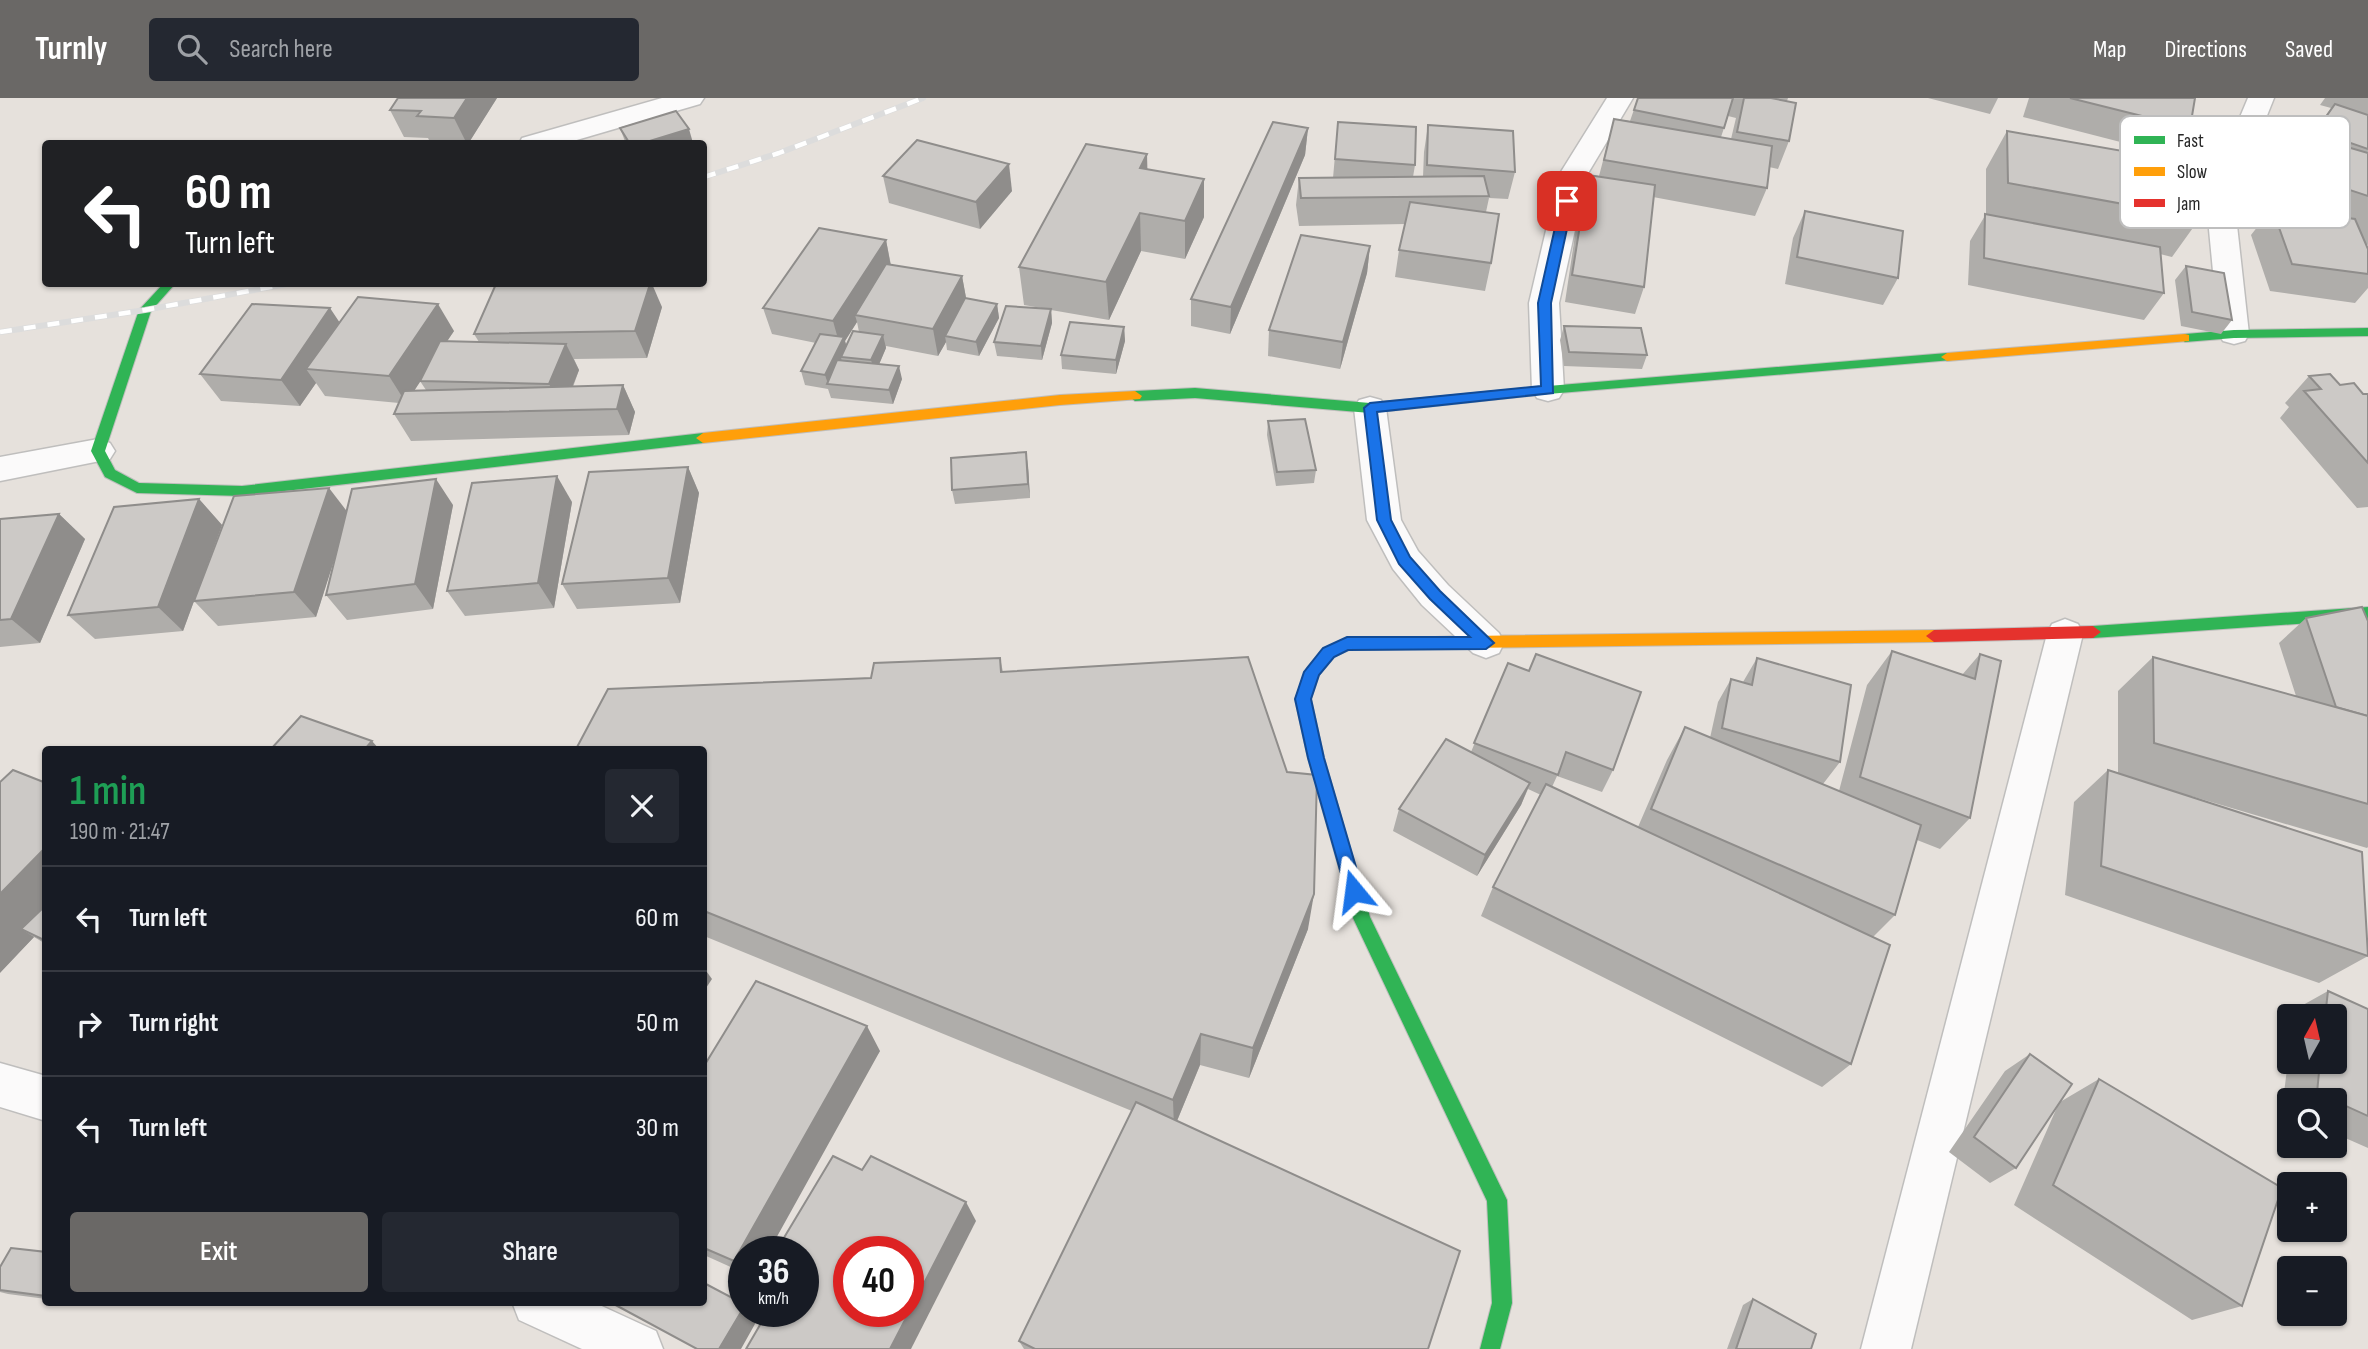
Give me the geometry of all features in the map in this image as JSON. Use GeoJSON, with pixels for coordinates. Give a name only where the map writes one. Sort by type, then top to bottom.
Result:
{"type":"FeatureCollection","features":[{"type":"Feature","properties":{"kind":"street"},"geometry":{"type":"LineString","coordinates":[[546,140],[691,98]]}},
{"type":"Feature","properties":{"kind":"street"},"geometry":{"type":"LineString","coordinates":[[1548,390],[1544,303],[1573,175],[1620,98]]}},
{"type":"Feature","properties":{"kind":"street"},"geometry":{"type":"LineString","coordinates":[[2254,116],[2261,98]]}},
{"type":"Feature","properties":{"kind":"street"},"geometry":{"type":"LineString","coordinates":[[2223,228],[2234,334]]}},
{"type":"Feature","properties":{"kind":"street"},"geometry":{"type":"LineString","coordinates":[[166,287],[145,310],[98,451],[110,473],[137,488],[174,491],[242,491],[565,452],[1060,400],[1195,393],[1370,408],[1548,390],[2234,334],[2368,332]]}},
{"type":"Feature","properties":{"kind":"street"},"geometry":{"type":"LineString","coordinates":[[1370,408],[1384,520],[1405,560],[1435,595],[1486,643]]}},
{"type":"Feature","properties":{"kind":"street"},"geometry":{"type":"LineString","coordinates":[[0,469],[98,451]]}},
{"type":"Feature","properties":{"kind":"street"},"geometry":{"type":"LineString","coordinates":[[1490,1349],[1502,1303],[1497,1200],[1362,918],[1316,758],[1303,699],[1312,672],[1328,653],[1347,643],[2066,634],[2368,613]]}},
{"type":"Feature","properties":{"kind":"street"},"geometry":{"type":"LineString","coordinates":[[1886,1349],[2066,634]]}},
{"type":"Feature","properties":{"kind":"street"},"geometry":{"type":"LineString","coordinates":[[0,1085],[42,1098]]}},
{"type":"Feature","properties":{"kind":"street"},"geometry":{"type":"LineString","coordinates":[[546,1306],[638,1349]]}},
{"type":"Feature","properties":{"kind":"building"},"geometry":{"type":"Polygon","coordinates":[[[398,98],[467,98],[454,118],[417,116],[421,111],[390,110],[398,98]]]}},
{"type":"Feature","properties":{"kind":"building"},"geometry":{"type":"Polygon","coordinates":[[[1638,98],[1733,98],[1724,128],[1634,110],[1638,98]]]}},
{"type":"Feature","properties":{"kind":"building"},"geometry":{"type":"Polygon","coordinates":[[[1744,98],[1771,98],[1796,103],[1789,141],[1737,132],[1744,98]]]}},
{"type":"Feature","properties":{"kind":"building"},"geometry":{"type":"Polygon","coordinates":[[[2070,98],[2195,98],[2192,116],[2142,116],[2070,98]]]}},
{"type":"Feature","properties":{"kind":"building"},"geometry":{"type":"Polygon","coordinates":[[[2335,104],[2368,115],[2368,149],[2350,143],[2350,116],[2327,116],[2335,104]]]}},
{"type":"Feature","properties":{"kind":"building"},"geometry":{"type":"Polygon","coordinates":[[[676,111],[689,129],[653,140],[628,140],[620,128],[676,111]]]}},
{"type":"Feature","properties":{"kind":"building"},"geometry":{"type":"Polygon","coordinates":[[[1614,119],[1772,146],[1767,188],[1604,160],[1614,119]]]}},
{"type":"Feature","properties":{"kind":"building"},"geometry":{"type":"Polygon","coordinates":[[[1273,122],[1308,128],[1231,307],[1191,299],[1273,122]]]}},
{"type":"Feature","properties":{"kind":"building"},"geometry":{"type":"Polygon","coordinates":[[[1338,122],[1416,127],[1415,165],[1335,159],[1338,122]]]}},
{"type":"Feature","properties":{"kind":"building"},"geometry":{"type":"Polygon","coordinates":[[[1428,125],[1513,131],[1515,172],[1427,165],[1428,125]]]}},
{"type":"Feature","properties":{"kind":"building"},"geometry":{"type":"Polygon","coordinates":[[[2007,131],[2120,151],[2120,203],[2008,183],[2007,131]]]}},
{"type":"Feature","properties":{"kind":"building"},"geometry":{"type":"Polygon","coordinates":[[[917,140],[1009,164],[976,202],[883,176],[917,140]]]}},
{"type":"Feature","properties":{"kind":"building"},"geometry":{"type":"Polygon","coordinates":[[[1086,144],[1147,154],[1140,168],[1204,179],[1185,221],[1140,213],[1106,282],[1019,267],[1086,144]]]}},
{"type":"Feature","properties":{"kind":"building"},"geometry":{"type":"Polygon","coordinates":[[[2350,148],[2368,153],[2368,196],[2350,190],[2350,148]]]}},
{"type":"Feature","properties":{"kind":"building"},"geometry":{"type":"Polygon","coordinates":[[[1588,175],[1655,185],[1644,287],[1572,275],[1588,175]]]}},
{"type":"Feature","properties":{"kind":"building"},"geometry":{"type":"Polygon","coordinates":[[[1484,176],[1489,196],[1301,198],[1299,178],[1484,176]]]}},
{"type":"Feature","properties":{"kind":"building"},"geometry":{"type":"Polygon","coordinates":[[[1410,202],[1499,214],[1491,263],[1399,250],[1410,202]]]}},
{"type":"Feature","properties":{"kind":"building"},"geometry":{"type":"Polygon","coordinates":[[[1805,211],[1903,231],[1898,278],[1797,257],[1805,211]]]}},
{"type":"Feature","properties":{"kind":"building"},"geometry":{"type":"Polygon","coordinates":[[[1985,214],[2160,247],[2164,293],[1984,258],[1985,214]]]}},
{"type":"Feature","properties":{"kind":"building"},"geometry":{"type":"Polygon","coordinates":[[[2350,218],[2355,219],[2368,249],[2368,274],[2292,264],[2279,228],[2350,228],[2350,218]]]}},
{"type":"Feature","properties":{"kind":"building"},"geometry":{"type":"Polygon","coordinates":[[[819,228],[886,240],[833,321],[763,308],[819,228]]]}},
{"type":"Feature","properties":{"kind":"building"},"geometry":{"type":"Polygon","coordinates":[[[1301,235],[1370,246],[1343,342],[1269,330],[1301,235]]]}},
{"type":"Feature","properties":{"kind":"building"},"geometry":{"type":"Polygon","coordinates":[[[886,264],[962,276],[933,329],[855,315],[886,264]]]}},
{"type":"Feature","properties":{"kind":"building"},"geometry":{"type":"Polygon","coordinates":[[[2186,266],[2224,273],[2232,320],[2192,312],[2186,266]]]}},
{"type":"Feature","properties":{"kind":"building"},"geometry":{"type":"Polygon","coordinates":[[[495,287],[649,287],[635,331],[474,334],[495,287]]]}},
{"type":"Feature","properties":{"kind":"building"},"geometry":{"type":"Polygon","coordinates":[[[358,297],[438,304],[389,376],[306,369],[358,297]]]}},
{"type":"Feature","properties":{"kind":"building"},"geometry":{"type":"Polygon","coordinates":[[[965,298],[997,304],[976,342],[945,336],[965,298]]]}},
{"type":"Feature","properties":{"kind":"building"},"geometry":{"type":"Polygon","coordinates":[[[252,304],[330,308],[281,380],[200,374],[252,304]]]}},
{"type":"Feature","properties":{"kind":"building"},"geometry":{"type":"Polygon","coordinates":[[[1006,306],[1051,309],[1041,346],[994,342],[1006,306]]]}},
{"type":"Feature","properties":{"kind":"building"},"geometry":{"type":"Polygon","coordinates":[[[1070,322],[1124,327],[1116,360],[1061,355],[1070,322]]]}},
{"type":"Feature","properties":{"kind":"building"},"geometry":{"type":"Polygon","coordinates":[[[1564,326],[1641,328],[1647,355],[1569,352],[1564,326]]]}},
{"type":"Feature","properties":{"kind":"building"},"geometry":{"type":"Polygon","coordinates":[[[853,331],[883,335],[871,360],[841,357],[853,331]]]}},
{"type":"Feature","properties":{"kind":"building"},"geometry":{"type":"Polygon","coordinates":[[[820,334],[844,337],[825,375],[801,371],[820,334]]]}},
{"type":"Feature","properties":{"kind":"building"},"geometry":{"type":"Polygon","coordinates":[[[440,341],[566,344],[549,384],[420,381],[440,341]]]}},
{"type":"Feature","properties":{"kind":"building"},"geometry":{"type":"Polygon","coordinates":[[[837,360],[899,366],[889,390],[827,384],[837,360]]]}},
{"type":"Feature","properties":{"kind":"building"},"geometry":{"type":"Polygon","coordinates":[[[2330,374],[2340,385],[2354,383],[2363,394],[2368,394],[2368,463],[2304,391],[2321,389],[2309,376],[2330,374]]]}},
{"type":"Feature","properties":{"kind":"building"},"geometry":{"type":"Polygon","coordinates":[[[623,385],[617,409],[394,414],[404,391],[623,385]]]}},
{"type":"Feature","properties":{"kind":"building"},"geometry":{"type":"Polygon","coordinates":[[[1305,419],[1316,470],[1277,472],[1268,421],[1305,419]]]}},
{"type":"Feature","properties":{"kind":"building"},"geometry":{"type":"Polygon","coordinates":[[[1026,452],[1028,484],[952,490],[951,458],[1026,452]]]}},
{"type":"Feature","properties":{"kind":"building"},"geometry":{"type":"Polygon","coordinates":[[[688,467],[668,578],[562,584],[589,472],[688,467]]]}},
{"type":"Feature","properties":{"kind":"building"},"geometry":{"type":"Polygon","coordinates":[[[557,476],[538,583],[447,591],[472,483],[557,476]]]}},
{"type":"Feature","properties":{"kind":"building"},"geometry":{"type":"Polygon","coordinates":[[[436,479],[415,584],[326,595],[352,489],[436,479]]]}},
{"type":"Feature","properties":{"kind":"building"},"geometry":{"type":"Polygon","coordinates":[[[329,488],[294,592],[194,601],[234,496],[329,488]]]}},
{"type":"Feature","properties":{"kind":"building"},"geometry":{"type":"Polygon","coordinates":[[[199,499],[158,607],[68,615],[114,507],[199,499]]]}},
{"type":"Feature","properties":{"kind":"building"},"geometry":{"type":"Polygon","coordinates":[[[59,514],[11,619],[0,620],[0,519],[59,514]]]}},
{"type":"Feature","properties":{"kind":"building"},"geometry":{"type":"Polygon","coordinates":[[[2362,607],[2368,621],[2368,716],[2336,707],[2306,618],[2362,607]]]}},
{"type":"Feature","properties":{"kind":"building"},"geometry":{"type":"Polygon","coordinates":[[[1892,651],[1975,679],[1980,654],[2001,661],[1970,818],[1860,777],[1892,651]]]}},
{"type":"Feature","properties":{"kind":"building"},"geometry":{"type":"Polygon","coordinates":[[[1536,654],[1641,692],[1613,770],[1566,752],[1558,775],[1474,743],[1508,663],[1529,671],[1536,654]]]}},
{"type":"Feature","properties":{"kind":"building"},"geometry":{"type":"Polygon","coordinates":[[[1248,657],[1287,772],[1317,775],[1314,894],[1253,1048],[1201,1034],[1173,1100],[707,912],[707,746],[578,746],[608,689],[871,678],[874,663],[1000,658],[1001,672],[1248,657]]]}},
{"type":"Feature","properties":{"kind":"building"},"geometry":{"type":"Polygon","coordinates":[[[2153,657],[2368,716],[2368,804],[2154,743],[2153,657]]]}},
{"type":"Feature","properties":{"kind":"building"},"geometry":{"type":"Polygon","coordinates":[[[1757,658],[1851,685],[1840,762],[1722,728],[1731,679],[1752,685],[1757,658]]]}},
{"type":"Feature","properties":{"kind":"building"},"geometry":{"type":"Polygon","coordinates":[[[301,716],[372,741],[368,746],[274,746],[301,716]]]}},
{"type":"Feature","properties":{"kind":"building"},"geometry":{"type":"Polygon","coordinates":[[[1685,727],[1921,825],[1895,915],[1651,809],[1685,727]]]}},
{"type":"Feature","properties":{"kind":"building"},"geometry":{"type":"Polygon","coordinates":[[[1446,739],[1530,783],[1485,855],[1399,809],[1446,739]]]}},
{"type":"Feature","properties":{"kind":"building"},"geometry":{"type":"Polygon","coordinates":[[[13,770],[42,781],[42,851],[0,894],[0,782],[13,770]]]}},
{"type":"Feature","properties":{"kind":"building"},"geometry":{"type":"Polygon","coordinates":[[[2108,770],[2362,852],[2368,956],[2101,866],[2108,770]]]}},
{"type":"Feature","properties":{"kind":"building"},"geometry":{"type":"Polygon","coordinates":[[[1546,784],[1890,945],[1851,1064],[1493,887],[1546,784]]]}},
{"type":"Feature","properties":{"kind":"building"},"geometry":{"type":"Polygon","coordinates":[[[42,909],[42,939],[21,929],[42,909]]]}},
{"type":"Feature","properties":{"kind":"building"},"geometry":{"type":"Polygon","coordinates":[[[756,981],[867,1026],[748,1236],[728,1236],[728,1258],[707,1249],[707,1061],[756,981]]]}},
{"type":"Feature","properties":{"kind":"building"},"geometry":{"type":"Polygon","coordinates":[[[2328,991],[2368,1009],[2368,1116],[2347,1107],[2347,1088],[2317,1088],[2319,1074],[2347,1074],[2347,1004],[2326,1004],[2328,991]]]}},
{"type":"Feature","properties":{"kind":"building"},"geometry":{"type":"Polygon","coordinates":[[[2030,1054],[2072,1084],[2016,1168],[1974,1137],[2030,1054]]]}},
{"type":"Feature","properties":{"kind":"building"},"geometry":{"type":"Polygon","coordinates":[[[2099,1079],[2277,1185],[2277,1203],[2242,1306],[2053,1185],[2099,1079]]]}},
{"type":"Feature","properties":{"kind":"building"},"geometry":{"type":"Polygon","coordinates":[[[1136,1102],[1460,1251],[1428,1349],[1035,1349],[1019,1341],[1136,1102]]]}},
{"type":"Feature","properties":{"kind":"building"},"geometry":{"type":"Polygon","coordinates":[[[833,1156],[862,1170],[871,1156],[966,1202],[924,1283],[924,1236],[833,1236],[833,1327],[901,1327],[890,1349],[746,1349],[759,1327],[819,1327],[819,1236],[785,1236],[833,1156]]]}},
{"type":"Feature","properties":{"kind":"building"},"geometry":{"type":"Polygon","coordinates":[[[11,1248],[42,1252],[42,1295],[0,1290],[0,1267],[11,1248]]]}},
{"type":"Feature","properties":{"kind":"building"},"geometry":{"type":"Polygon","coordinates":[[[707,1285],[728,1296],[728,1327],[732,1327],[719,1349],[697,1349],[617,1306],[707,1306],[707,1285]]]}},
{"type":"Feature","properties":{"kind":"building"},"geometry":{"type":"Polygon","coordinates":[[[1753,1299],[1816,1334],[1811,1349],[1736,1349],[1753,1299]]]}},
{"type":"Feature","properties":{"kind":"railway"},"geometry":{"type":"LineString","coordinates":[[707,176],[779,153],[923,98]]}},
{"type":"Feature","properties":{"kind":"railway"},"geometry":{"type":"LineString","coordinates":[[0,332],[271,287]]}},
{"type":"Feature","properties":{"kind":"traffic: fast"},"geometry":{"type":"LineString","coordinates":[[166,287],[145,310],[98,451],[110,473],[137,488],[242,491],[703,438]]}},
{"type":"Feature","properties":{"kind":"traffic: fast"},"geometry":{"type":"LineString","coordinates":[[2185,338],[2234,334],[2368,332]]}},
{"type":"Feature","properties":{"kind":"traffic: fast"},"geometry":{"type":"LineString","coordinates":[[1135,396],[1195,393],[1370,408],[1548,390],[1947,357]]}},
{"type":"Feature","properties":{"kind":"traffic: fast"},"geometry":{"type":"LineString","coordinates":[[2093,632],[2368,613]]}},
{"type":"Feature","properties":{"kind":"traffic: fast"},"geometry":{"type":"LineString","coordinates":[[1466,642],[1347,644],[1328,653],[1312,672],[1303,699],[1316,758],[1362,918],[1497,1200],[1502,1303],[1490,1349]]}},
{"type":"Feature","properties":{"kind":"traffic: slow"},"geometry":{"type":"LineString","coordinates":[[1947,357],[2185,338]]}},
{"type":"Feature","properties":{"kind":"traffic: slow"},"geometry":{"type":"LineString","coordinates":[[703,438],[1060,400],[1135,396]]}},
{"type":"Feature","properties":{"kind":"traffic: slow"},"geometry":{"type":"LineString","coordinates":[[1466,642],[1934,636]]}},
{"type":"Feature","properties":{"kind":"traffic: jam"},"geometry":{"type":"LineString","coordinates":[[1934,636],[2093,632]]}},
{"type":"Feature","properties":{"kind":"route"},"geometry":{"type":"LineString","coordinates":[[1354,891],[1316,758],[1303,699],[1312,672],[1328,653],[1347,643],[1486,643],[1435,595],[1405,560],[1384,520],[1370,408],[1548,390],[1544,303],[1567,201]]}}]}
